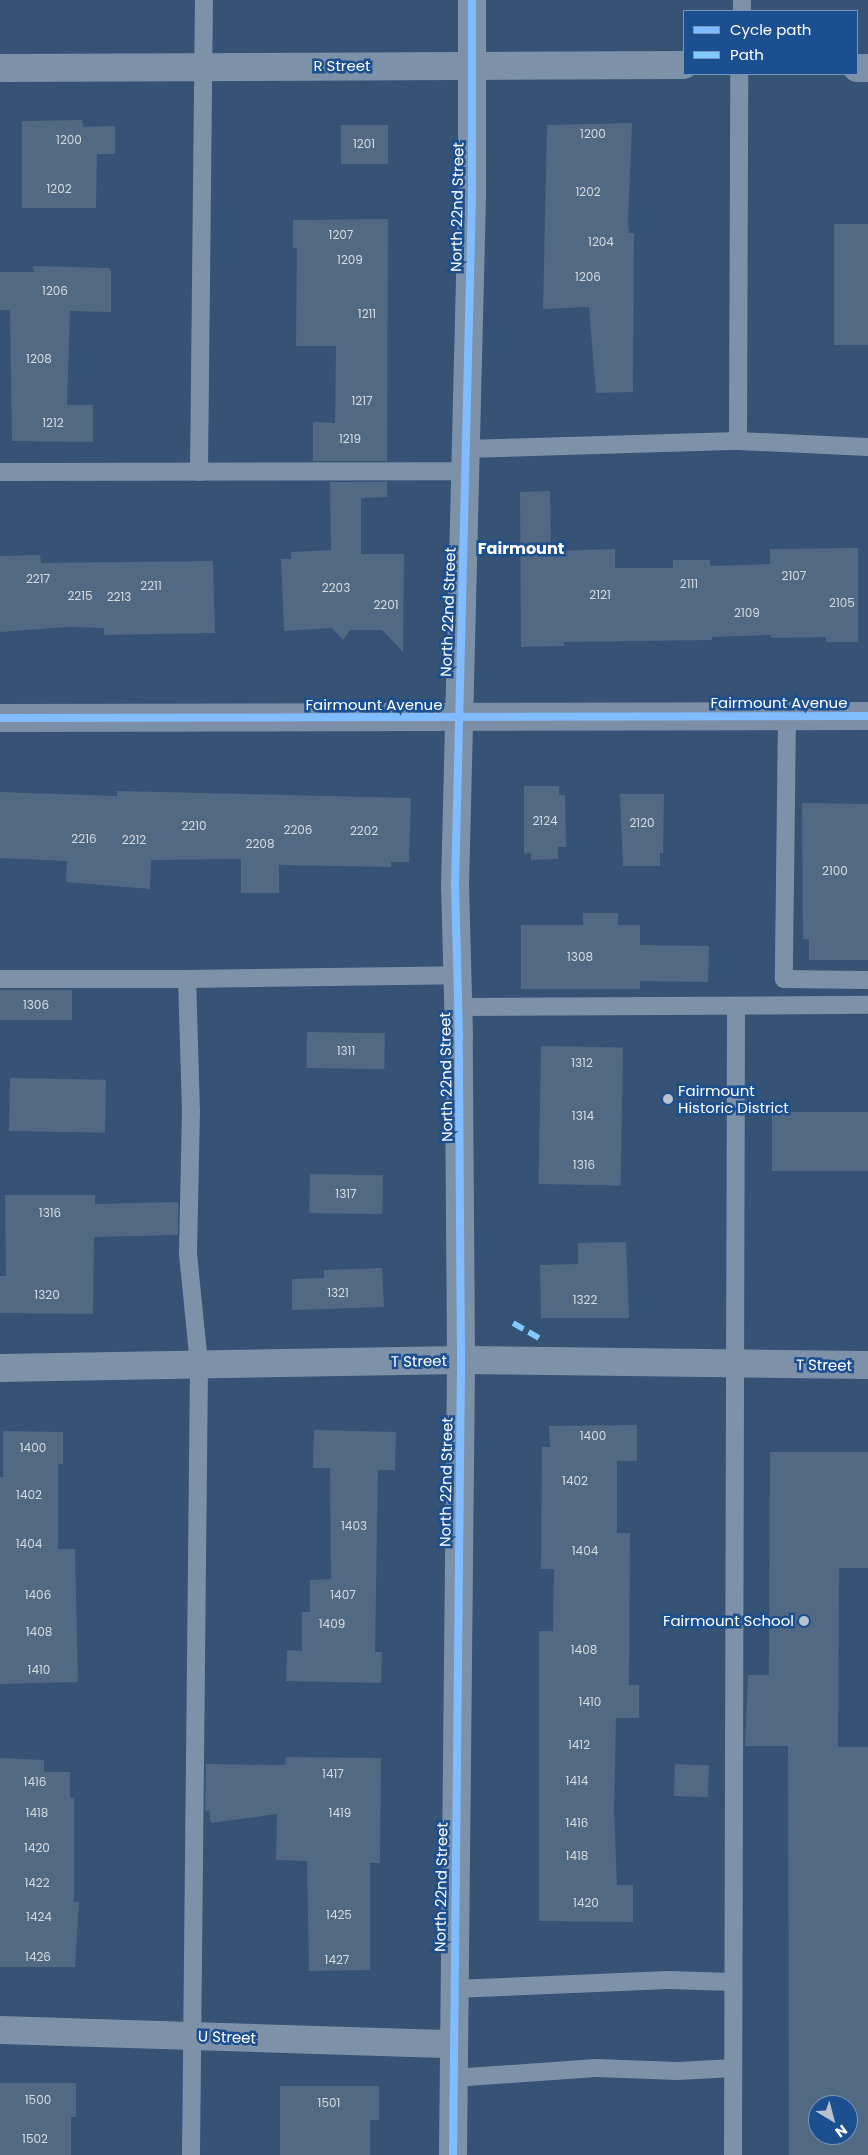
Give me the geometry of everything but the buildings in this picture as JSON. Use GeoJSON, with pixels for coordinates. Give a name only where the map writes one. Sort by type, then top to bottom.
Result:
{"type":"FeatureCollection","features":[{"type":"Feature","properties":{"kind":"main road","name":"Fairmount Avenue"},"geometry":{"type":"LineString","coordinates":[[0,718],[868,716]]}},
{"type":"Feature","properties":{"kind":"street","name":"North 22nd Street"},"geometry":{"type":"LineString","coordinates":[[453,2155],[461,1360],[459,1007],[455,887],[464,460],[472,198],[472,0]]}},
{"type":"Feature","properties":{"kind":"street","name":"R Street"},"geometry":{"type":"LineString","coordinates":[[0,68],[683,66]]}},
{"type":"Feature","properties":{"kind":"street","name":"T Street"},"geometry":{"type":"LineString","coordinates":[[0,1368],[461,1360],[868,1365]]}},
{"type":"Feature","properties":{"kind":"street","name":"U Street"},"geometry":{"type":"LineString","coordinates":[[0,2030],[453,2044]]}},
{"type":"Feature","properties":{"kind":"lane"},"geometry":{"type":"LineString","coordinates":[[199,472],[204,0]]}},
{"type":"Feature","properties":{"kind":"lane"},"geometry":{"type":"LineString","coordinates":[[738,441],[739,75]]}},
{"type":"Feature","properties":{"kind":"lane"},"geometry":{"type":"LineString","coordinates":[[0,472],[199,472],[464,460],[738,441],[868,447]]}},
{"type":"Feature","properties":{"kind":"lane"},"geometry":{"type":"LineString","coordinates":[[787,716],[784,979],[868,980]]}},
{"type":"Feature","properties":{"kind":"lane"},"geometry":{"type":"LineString","coordinates":[[0,979],[187,979],[458,975]]}},
{"type":"Feature","properties":{"kind":"lane"},"geometry":{"type":"LineString","coordinates":[[187,979],[191,1112],[188,1253],[200,1364],[191,2155]]}},
{"type":"Feature","properties":{"kind":"lane"},"geometry":{"type":"LineString","coordinates":[[459,1007],[868,1005]]}},
{"type":"Feature","properties":{"kind":"lane"},"geometry":{"type":"LineString","coordinates":[[733,2155],[733,1364],[736,1006]]}},
{"type":"Feature","properties":{"kind":"lane"},"geometry":{"type":"LineString","coordinates":[[454,1989],[668,1980],[733,1982]]}},
{"type":"Feature","properties":{"kind":"lane"},"geometry":{"type":"LineString","coordinates":[[453,2078],[596,2068],[678,2071],[733,2068]]}},
{"type":"Feature","properties":{"kind":"marked path"},"geometry":{"type":"LineString","coordinates":[[513,1323],[539,1338]]}},
{"type":"Feature","properties":{"kind":"cycle path"},"geometry":{"type":"LineString","coordinates":[[453,2155],[461,1360],[459,1036],[455,887],[472,197],[472,0]]}},
{"type":"Feature","properties":{"kind":"cycle path"},"geometry":{"type":"LineString","coordinates":[[0,718],[868,716]]}},
{"type":"Feature","properties":{"kind":"place","name":"Fairmount Historic District"},"geometry":{"type":"Point","coordinates":[668,1099]}},
{"type":"Feature","properties":{"kind":"place","name":"Fairmount School"},"geometry":{"type":"Point","coordinates":[804,1621]}},
{"type":"Feature","properties":{"kind":"district","name":"Fairmount"},"geometry":{"type":"Point","coordinates":[521,549]}}]}
